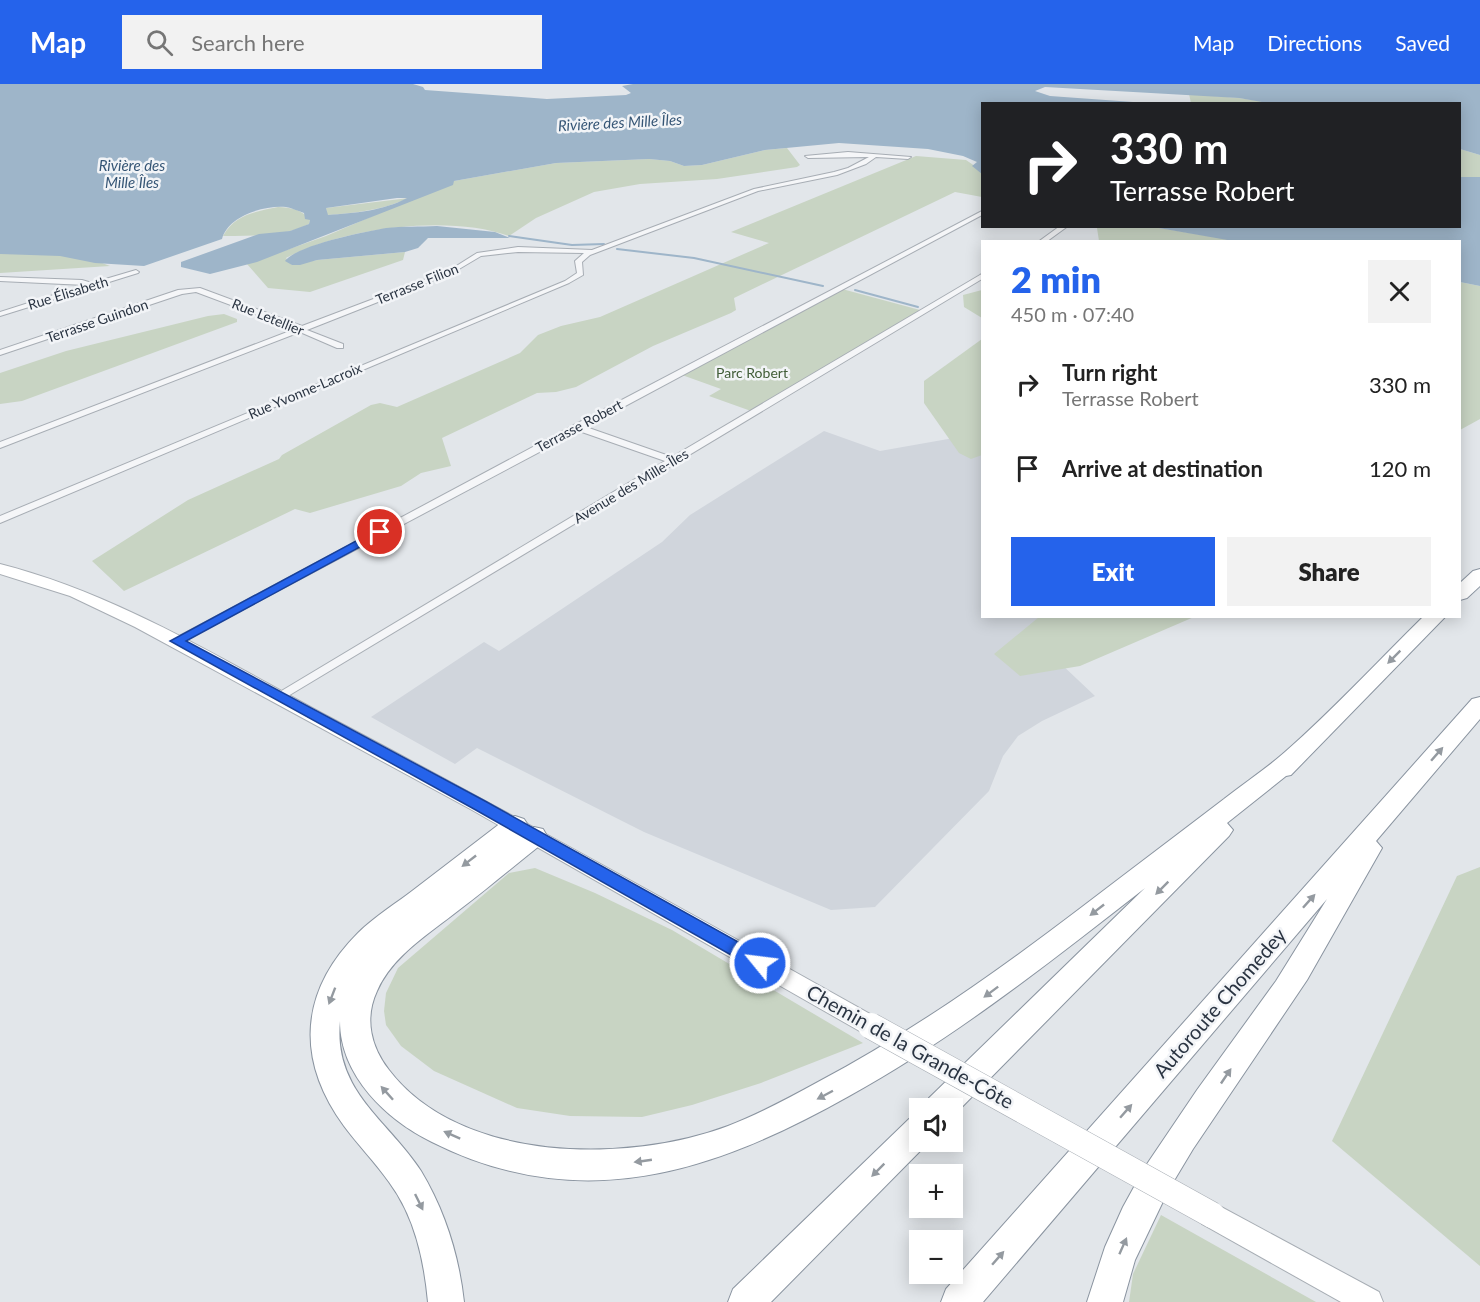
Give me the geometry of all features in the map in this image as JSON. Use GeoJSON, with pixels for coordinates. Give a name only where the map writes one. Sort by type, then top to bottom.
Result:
{"type":"FeatureCollection","features":[{"type":"Feature","properties":{"kind":"highway"},"geometry":{"type":"LineString","coordinates":[[1461,593],[1480,575]]}},
{"type":"Feature","properties":{"kind":"highway"},"geometry":{"type":"LineString","coordinates":[[950,1098],[1434,618]]}},
{"type":"Feature","properties":{"kind":"highway","name":"Autoroute Chomedey"},"geometry":{"type":"LineString","coordinates":[[959,1302],[1480,704]]}},
{"type":"Feature","properties":{"kind":"highway"},"geometry":{"type":"LineString","coordinates":[[525,831],[375,967],[357,1003],[355,1018],[359,1047],[378,1083],[395,1101],[419,1119],[460,1138],[499,1152],[546,1161],[582,1165],[620,1164],[692,1151],[744,1135],[792,1112],[895,1055],[992,991],[1293,758]]}},
{"type":"Feature","properties":{"kind":"highway"},"geometry":{"type":"LineString","coordinates":[[1105,1302],[1120,1251],[1162,1174],[1231,1068],[1287,988],[1399,798]]}},
{"type":"Feature","properties":{"kind":"highway"},"geometry":{"type":"LineString","coordinates":[[446,1302],[440,1261],[426,1215],[400,1169],[358,1120],[336,1089],[324,1050],[324,1023],[336,984],[351,960],[369,940],[525,831]]}},
{"type":"Feature","properties":{"kind":"highway"},"geometry":{"type":"LineString","coordinates":[[746,1302],[909,1140]]}},
{"type":"Feature","properties":{"kind":"main road","name":"Chemin de la Grande-Côte"},"geometry":{"type":"LineString","coordinates":[[0,569],[88,598],[176,641],[279,696],[1369,1302]]}},
{"type":"Feature","properties":{"kind":"street","name":"Terrasse Filion"},"geometry":{"type":"LineString","coordinates":[[0,445],[462,267],[479,254],[525,251],[592,252],[756,190],[783,182],[846,170],[875,155]]}},
{"type":"Feature","properties":{"kind":"street"},"geometry":{"type":"LineString","coordinates":[[808,156],[908,157]]}},
{"type":"Feature","properties":{"kind":"street","name":"Terrasse Robert"},"geometry":{"type":"LineString","coordinates":[[176,641],[981,214]]}},
{"type":"Feature","properties":{"kind":"street"},"geometry":{"type":"LineString","coordinates":[[1044,240],[1062,228]]}},
{"type":"Feature","properties":{"kind":"street","name":"Rue Yvonne-Lacroix"},"geometry":{"type":"LineString","coordinates":[[0,520],[567,282],[581,274],[578,261],[592,252]]}},
{"type":"Feature","properties":{"kind":"street","name":"Rue Élisabeth"},"geometry":{"type":"LineString","coordinates":[[0,314],[136,272]]}},
{"type":"Feature","properties":{"kind":"street","name":"Avenue des Mille-Îles"},"geometry":{"type":"LineString","coordinates":[[279,696],[981,277]]}},
{"type":"Feature","properties":{"kind":"street"},"geometry":{"type":"LineString","coordinates":[[0,279],[92,285]]}},
{"type":"Feature","properties":{"kind":"street","name":"Rue Letellier"},"geometry":{"type":"LineString","coordinates":[[195,290],[295,325],[301,330],[340,346]]}},
{"type":"Feature","properties":{"kind":"street","name":"Terrasse Guindon"},"geometry":{"type":"LineString","coordinates":[[0,353],[195,290]]}},
{"type":"Feature","properties":{"kind":"street"},"geometry":{"type":"LineString","coordinates":[[577,427],[672,461]]}},
{"type":"Feature","properties":{"kind":"shaded area"},"geometry":{"type":"Polygon","coordinates":[[[824,431],[880,451],[981,433],[981,618],[1116,618],[1059,662],[1095,696],[1042,721],[1018,736],[1003,756],[989,791],[875,907],[831,910],[644,832],[477,748],[455,764],[371,717],[484,642],[499,651],[662,542],[690,515],[824,431]]]}},
{"type":"Feature","properties":{"kind":"green space"},"geometry":{"type":"Polygon","coordinates":[[[1189,94],[1267,102],[1191,102],[1189,94]]]}},
{"type":"Feature","properties":{"kind":"green space"},"geometry":{"type":"Polygon","coordinates":[[[787,148],[800,165],[797,167],[717,179],[640,184],[594,192],[536,218],[509,236],[484,229],[427,225],[366,232],[336,239],[286,258],[292,265],[317,260],[405,252],[403,260],[310,292],[268,288],[247,264],[326,236],[454,181],[556,163],[649,159],[670,161],[684,166],[702,165],[765,150],[787,148]]]}},
{"type":"Feature","properties":{"kind":"green space"},"geometry":{"type":"Polygon","coordinates":[[[1461,149],[1480,155],[1480,177],[1461,177],[1461,149]]]}},
{"type":"Feature","properties":{"kind":"green space"},"geometry":{"type":"Polygon","coordinates":[[[916,156],[966,160],[981,170],[981,197],[955,192],[734,298],[736,310],[731,313],[653,346],[576,387],[556,392],[537,393],[442,438],[451,466],[421,473],[401,486],[310,513],[295,509],[124,591],[92,561],[188,500],[279,459],[282,455],[371,405],[380,403],[397,407],[520,353],[538,335],[561,326],[600,317],[769,243],[731,232],[916,156]]]}},
{"type":"Feature","properties":{"kind":"green space"},"geometry":{"type":"Polygon","coordinates":[[[409,198],[379,208],[327,215],[326,208],[409,198]]]}},
{"type":"Feature","properties":{"kind":"green space"},"geometry":{"type":"Polygon","coordinates":[[[278,207],[300,211],[310,220],[309,224],[278,234],[223,236],[240,218],[278,207]]]}},
{"type":"Feature","properties":{"kind":"green space"},"geometry":{"type":"Polygon","coordinates":[[[1097,228],[1159,228],[1233,240],[1099,240],[1097,228]]]}},
{"type":"Feature","properties":{"kind":"green space"},"geometry":{"type":"Polygon","coordinates":[[[0,243],[76,253],[110,266],[0,273],[0,243]]]}},
{"type":"Feature","properties":{"kind":"green space"},"geometry":{"type":"Polygon","coordinates":[[[1461,282],[1480,286],[1480,419],[1461,429],[1461,282]]]}},
{"type":"Feature","properties":{"kind":"green space","name":"Parc Robert"},"geometry":{"type":"Polygon","coordinates":[[[842,289],[920,310],[751,411],[709,396],[721,389],[682,375],[842,289]]]}},
{"type":"Feature","properties":{"kind":"green space"},"geometry":{"type":"Polygon","coordinates":[[[981,290],[981,317],[964,307],[963,295],[981,290]]]}},
{"type":"Feature","properties":{"kind":"green space"},"geometry":{"type":"Polygon","coordinates":[[[224,314],[237,319],[237,322],[22,401],[0,404],[0,373],[66,351],[224,314]]]}},
{"type":"Feature","properties":{"kind":"green space"},"geometry":{"type":"Polygon","coordinates":[[[981,340],[981,455],[971,459],[959,453],[924,403],[924,381],[981,340]]]}},
{"type":"Feature","properties":{"kind":"green space"},"geometry":{"type":"Polygon","coordinates":[[[1038,618],[1192,618],[1080,666],[1020,676],[994,654],[1038,618]]]}},
{"type":"Feature","properties":{"kind":"green space"},"geometry":{"type":"Polygon","coordinates":[[[1480,867],[1480,1266],[1332,1141],[1457,876],[1480,867]]]}},
{"type":"Feature","properties":{"kind":"green space"},"geometry":{"type":"Polygon","coordinates":[[[535,868],[595,893],[672,930],[863,1043],[761,1083],[692,1105],[642,1117],[570,1116],[517,1108],[434,1071],[401,1046],[386,1025],[384,1011],[386,993],[398,968],[509,873],[535,868]]]}},
{"type":"Feature","properties":{"kind":"green space"},"geometry":{"type":"Polygon","coordinates":[[[1161,1215],[1316,1302],[1129,1302],[1133,1274],[1161,1215]]]}},
{"type":"Feature","properties":{"kind":"water","name":"Rivière des Mille Îles"},"geometry":{"type":"Polygon","coordinates":[[[0,84],[413,84],[425,90],[547,99],[626,95],[631,93],[622,86],[633,84],[1480,84],[1480,155],[1461,149],[1461,102],[1262,102],[1239,98],[1045,87],[1035,91],[1050,96],[1133,102],[981,102],[981,173],[972,166],[977,162],[963,156],[928,149],[839,143],[765,150],[702,165],[684,166],[670,161],[649,159],[556,163],[454,181],[453,185],[257,262],[210,274],[181,267],[181,262],[259,234],[290,231],[309,224],[310,220],[305,219],[304,213],[286,207],[258,210],[231,224],[222,239],[144,266],[95,263],[60,256],[0,254],[0,84]],[[407,198],[326,208],[328,215],[378,209],[407,198]]]}},
{"type":"Feature","properties":{"kind":"water"},"geometry":{"type":"Polygon","coordinates":[[[1461,177],[1480,177],[1480,286],[1461,282],[1461,240],[1228,240],[1159,228],[1461,228],[1461,177]]]}},
{"type":"Feature","properties":{"kind":"water"},"geometry":{"type":"Polygon","coordinates":[[[437,226],[495,232],[510,238],[428,238],[418,248],[405,252],[317,260],[300,265],[292,265],[285,261],[303,250],[348,236],[386,228],[437,226]]]}},
{"type":"Feature","properties":{"kind":"waterway"},"geometry":{"type":"LineString","coordinates":[[509,236],[572,245],[604,244]]}},
{"type":"Feature","properties":{"kind":"waterway"},"geometry":{"type":"LineString","coordinates":[[617,249],[694,258],[823,286]]}},
{"type":"Feature","properties":{"kind":"waterway"},"geometry":{"type":"LineString","coordinates":[[855,290],[918,307]]}},
{"type":"Feature","properties":{"kind":"route"},"geometry":{"type":"LineString","coordinates":[[380,532],[176,641],[479,805],[760,963]]}}]}
